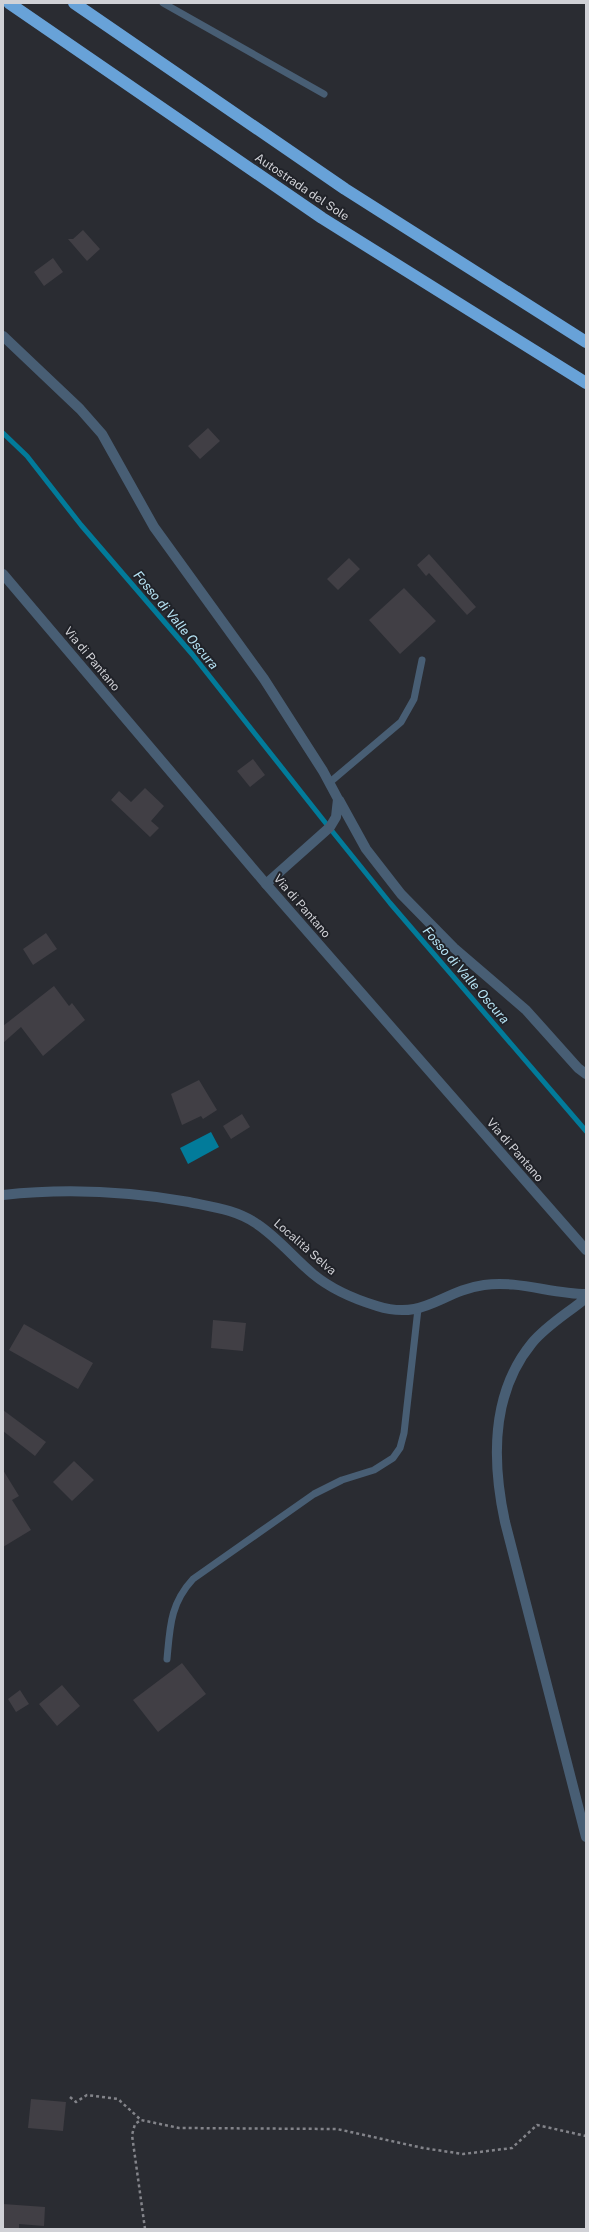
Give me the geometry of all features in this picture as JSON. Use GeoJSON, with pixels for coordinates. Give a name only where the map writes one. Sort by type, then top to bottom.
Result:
{"type":"FeatureCollection","features":[{"type":"Feature","properties":{"kind":"highway","name":"Autostrada del Sole"},"geometry":{"type":"LineString","coordinates":[[9,3],[322,218],[586,384]]}},
{"type":"Feature","properties":{"kind":"highway","name":"Autostrada del Sole"},"geometry":{"type":"LineString","coordinates":[[74,3],[345,189],[586,342]]}},
{"type":"Feature","properties":{"kind":"street"},"geometry":{"type":"LineString","coordinates":[[3,336],[80,409],[97,428],[154,526],[264,679],[329,783],[366,849],[401,894],[454,948],[526,1010],[578,1068],[586,1074]]}},
{"type":"Feature","properties":{"kind":"street","name":"Via di Pantano"},"geometry":{"type":"LineString","coordinates":[[3,574],[266,884],[586,1250]]}},
{"type":"Feature","properties":{"kind":"street"},"geometry":{"type":"LineString","coordinates":[[266,884],[330,827],[336,817],[338,799]]}},
{"type":"Feature","properties":{"kind":"street","name":"Località Selva"},"geometry":{"type":"LineString","coordinates":[[3,1195],[54,1191],[110,1191],[160,1197],[224,1210],[258,1224],[313,1274],[338,1290],[385,1308],[406,1311],[418,1309],[460,1291],[484,1285],[505,1284],[559,1293],[586,1294]]}},
{"type":"Feature","properties":{"kind":"street"},"geometry":{"type":"LineString","coordinates":[[586,1298],[543,1331],[532,1343],[517,1365],[502,1403],[497,1452],[498,1484],[505,1522],[586,1835]]}},
{"type":"Feature","properties":{"kind":"lane"},"geometry":{"type":"LineString","coordinates":[[163,3],[324,94]]}},
{"type":"Feature","properties":{"kind":"lane"},"geometry":{"type":"LineString","coordinates":[[329,783],[401,722],[414,699],[422,660]]}},
{"type":"Feature","properties":{"kind":"lane"},"geometry":{"type":"LineString","coordinates":[[167,1659],[171,1622],[176,1604],[184,1589],[193,1579],[314,1494],[342,1480],[374,1470],[387,1462],[396,1453],[404,1433],[418,1309]]}},
{"type":"Feature","properties":{"kind":"path"},"geometry":{"type":"LineString","coordinates":[[70,2097],[76,2102],[87,2095],[118,2099],[141,2120],[179,2128],[337,2129],[423,2148],[463,2154],[512,2148],[537,2125],[586,2136]]}},
{"type":"Feature","properties":{"kind":"path"},"geometry":{"type":"LineString","coordinates":[[141,2120],[135,2124],[132,2135],[145,2229]]}},
{"type":"Feature","properties":{"kind":"water"},"geometry":{"type":"Polygon","coordinates":[[[211,1132],[219,1147],[188,1164],[180,1148],[211,1132]]]}},
{"type":"Feature","properties":{"kind":"building"},"geometry":{"type":"Polygon","coordinates":[[[83,230],[100,249],[87,261],[68,239],[73,239],[83,230]]]}},
{"type":"Feature","properties":{"kind":"building"},"geometry":{"type":"Polygon","coordinates":[[[53,258],[63,272],[44,286],[34,272],[53,258]]]}},
{"type":"Feature","properties":{"kind":"building"},"geometry":{"type":"Polygon","coordinates":[[[208,428],[220,441],[200,459],[188,446],[208,428]]]}},
{"type":"Feature","properties":{"kind":"building"},"geometry":{"type":"Polygon","coordinates":[[[429,554],[476,607],[467,615],[429,573],[426,576],[417,565],[429,554]]]}},
{"type":"Feature","properties":{"kind":"building"},"geometry":{"type":"Polygon","coordinates":[[[349,558],[360,569],[338,590],[327,579],[349,558]]]}},
{"type":"Feature","properties":{"kind":"building"},"geometry":{"type":"Polygon","coordinates":[[[404,588],[436,621],[400,654],[369,620],[404,588]]]}},
{"type":"Feature","properties":{"kind":"building"},"geometry":{"type":"Polygon","coordinates":[[[253,759],[265,775],[250,787],[237,771],[253,759]]]}},
{"type":"Feature","properties":{"kind":"building"},"geometry":{"type":"Polygon","coordinates":[[[145,788],[164,806],[151,821],[159,828],[150,837],[111,800],[119,791],[131,802],[145,788]]]}},
{"type":"Feature","properties":{"kind":"building"},"geometry":{"type":"Polygon","coordinates":[[[46,933],[57,949],[33,965],[23,949],[46,933]]]}},
{"type":"Feature","properties":{"kind":"building"},"geometry":{"type":"Polygon","coordinates":[[[54,986],[69,1006],[72,1003],[85,1020],[43,1056],[21,1027],[3,1043],[3,1026],[54,986]]]}},
{"type":"Feature","properties":{"kind":"building"},"geometry":{"type":"Polygon","coordinates":[[[199,1080],[217,1110],[203,1119],[201,1116],[182,1125],[171,1094],[199,1080]]]}},
{"type":"Feature","properties":{"kind":"building"},"geometry":{"type":"Polygon","coordinates":[[[242,1114],[250,1127],[231,1139],[223,1126],[242,1114]]]}},
{"type":"Feature","properties":{"kind":"building"},"geometry":{"type":"Polygon","coordinates":[[[213,1320],[246,1323],[243,1351],[211,1348],[213,1320]]]}},
{"type":"Feature","properties":{"kind":"building"},"geometry":{"type":"Polygon","coordinates":[[[24,1324],[93,1363],[78,1389],[9,1350],[24,1324]]]}},
{"type":"Feature","properties":{"kind":"building"},"geometry":{"type":"Polygon","coordinates":[[[3,1410],[46,1442],[35,1456],[3,1431],[3,1410]]]}},
{"type":"Feature","properties":{"kind":"building"},"geometry":{"type":"Polygon","coordinates":[[[74,1461],[94,1480],[72,1501],[53,1482],[74,1461]]]}},
{"type":"Feature","properties":{"kind":"building"},"geometry":{"type":"Polygon","coordinates":[[[3,1470],[19,1496],[12,1500],[31,1530],[3,1547],[3,1470]]]}},
{"type":"Feature","properties":{"kind":"building"},"geometry":{"type":"Polygon","coordinates":[[[182,1663],[206,1694],[158,1732],[133,1700],[182,1663]]]}},
{"type":"Feature","properties":{"kind":"building"},"geometry":{"type":"Polygon","coordinates":[[[62,1685],[80,1706],[57,1726],[39,1704],[62,1685]]]}},
{"type":"Feature","properties":{"kind":"building"},"geometry":{"type":"Polygon","coordinates":[[[20,1690],[29,1704],[16,1712],[8,1699],[20,1690]]]}},
{"type":"Feature","properties":{"kind":"building"},"geometry":{"type":"Polygon","coordinates":[[[31,2099],[66,2102],[63,2131],[28,2128],[31,2099]]]}},
{"type":"Feature","properties":{"kind":"building"},"geometry":{"type":"Polygon","coordinates":[[[3,2204],[45,2207],[44,2226],[19,2224],[19,2229],[3,2229],[3,2204]]]}},
{"type":"Feature","properties":{"kind":"waterway","name":"Fosso di Valle Oscura"},"geometry":{"type":"LineString","coordinates":[[3,433],[27,456],[81,525],[192,654],[328,826]]}},
{"type":"Feature","properties":{"kind":"waterway","name":"Fosso di Valle Oscura"},"geometry":{"type":"LineString","coordinates":[[332,831],[390,903],[586,1131]]}}]}
